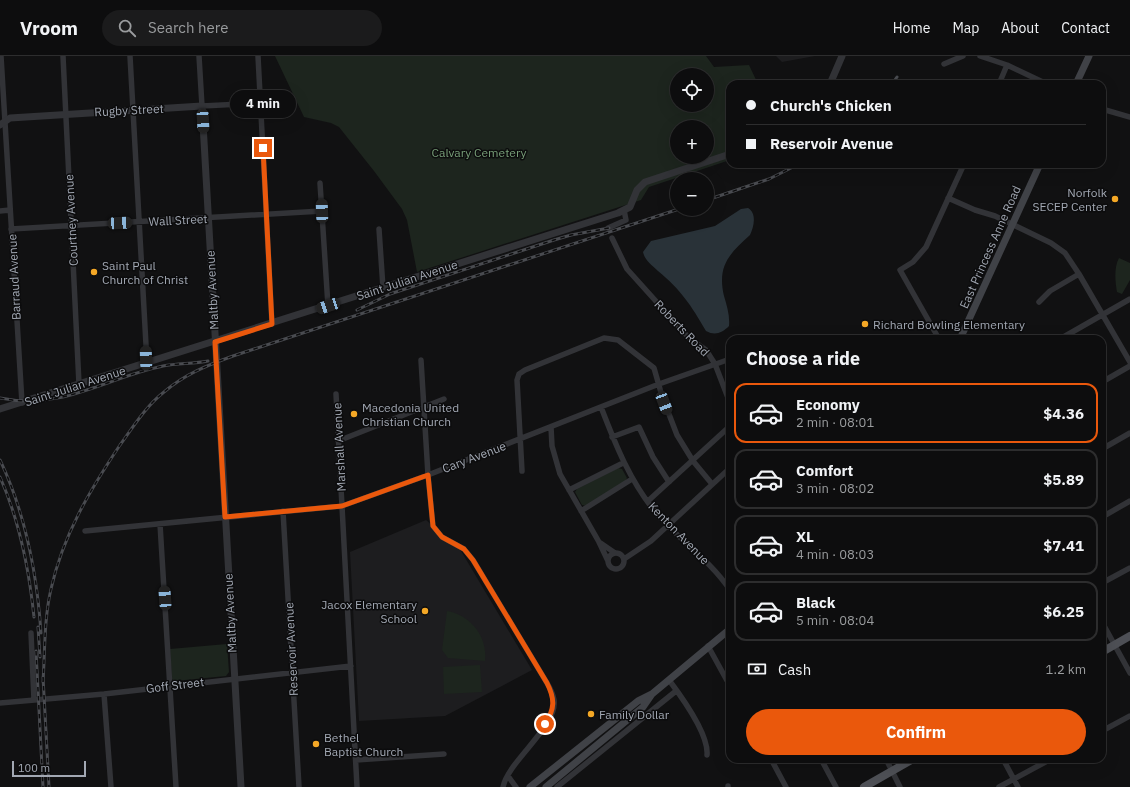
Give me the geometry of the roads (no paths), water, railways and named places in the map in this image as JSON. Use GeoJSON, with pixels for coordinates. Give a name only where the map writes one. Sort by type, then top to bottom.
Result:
{"type":"FeatureCollection","features":[{"type":"Feature","properties":{"kind":"main road"},"geometry":{"type":"LineString","coordinates":[[1078,80],[1089,56]]}},
{"type":"Feature","properties":{"kind":"main road","name":"East Princess Anne Road"},"geometry":{"type":"LineString","coordinates":[[962,335],[1038,168]]}},
{"type":"Feature","properties":{"kind":"main road"},"geometry":{"type":"LineString","coordinates":[[546,787],[643,707],[652,694],[726,632]]}},
{"type":"Feature","properties":{"kind":"main road"},"geometry":{"type":"LineString","coordinates":[[1106,650],[1130,636]]}},
{"type":"Feature","properties":{"kind":"main road"},"geometry":{"type":"LineString","coordinates":[[530,787],[638,701],[652,694]]}},
{"type":"Feature","properties":{"kind":"main road"},"geometry":{"type":"LineString","coordinates":[[864,787],[907,763]]}},
{"type":"Feature","properties":{"kind":"street","name":"Barraud Avenue"},"geometry":{"type":"LineString","coordinates":[[1,56],[2,123],[10,210],[22,403]]}},
{"type":"Feature","properties":{"kind":"street","name":"Courtney Avenue"},"geometry":{"type":"LineString","coordinates":[[62,56],[79,384]]}},
{"type":"Feature","properties":{"kind":"street"},"geometry":{"type":"LineString","coordinates":[[130,56],[147,363]]}},
{"type":"Feature","properties":{"kind":"street","name":"Maltby Avenue"},"geometry":{"type":"LineString","coordinates":[[199,56],[241,787]]}},
{"type":"Feature","properties":{"kind":"street"},"geometry":{"type":"LineString","coordinates":[[258,56],[272,324]]}},
{"type":"Feature","properties":{"kind":"street"},"geometry":{"type":"LineString","coordinates":[[832,80],[842,56]]}},
{"type":"Feature","properties":{"kind":"street"},"geometry":{"type":"LineString","coordinates":[[944,64],[963,56]]}},
{"type":"Feature","properties":{"kind":"street"},"geometry":{"type":"LineString","coordinates":[[980,56],[1038,80]]}},
{"type":"Feature","properties":{"kind":"street"},"geometry":{"type":"LineString","coordinates":[[1001,80],[1007,66]]}},
{"type":"Feature","properties":{"kind":"street","name":"Rugby Street"},"geometry":{"type":"LineString","coordinates":[[2,123],[10,118],[261,103]]}},
{"type":"Feature","properties":{"kind":"street"},"geometry":{"type":"LineString","coordinates":[[1106,110],[1130,117]]}},
{"type":"Feature","properties":{"kind":"street"},"geometry":{"type":"LineString","coordinates":[[608,228],[626,220],[624,210],[633,204],[637,190],[646,182],[726,155]]}},
{"type":"Feature","properties":{"kind":"street"},"geometry":{"type":"LineString","coordinates":[[937,335],[900,270],[913,262],[926,247],[962,168]]}},
{"type":"Feature","properties":{"kind":"street"},"geometry":{"type":"LineString","coordinates":[[320,183],[328,306]]}},
{"type":"Feature","properties":{"kind":"street"},"geometry":{"type":"LineString","coordinates":[[948,198],[974,210],[995,216],[1059,248],[1071,260],[1130,362]]}},
{"type":"Feature","properties":{"kind":"street"},"geometry":{"type":"LineString","coordinates":[[0,211],[10,210]]}},
{"type":"Feature","properties":{"kind":"street","name":"Saint Julian Avenue"},"geometry":{"type":"LineString","coordinates":[[0,409],[272,324],[624,210]]}},
{"type":"Feature","properties":{"kind":"street","name":"Wall Street"},"geometry":{"type":"LineString","coordinates":[[11,230],[322,211]]}},
{"type":"Feature","properties":{"kind":"street"},"geometry":{"type":"LineString","coordinates":[[380,229],[383,288]]}},
{"type":"Feature","properties":{"kind":"street","name":"Roberts Road"},"geometry":{"type":"LineString","coordinates":[[612,238],[627,269],[689,338],[706,350],[715,364],[726,393]]}},
{"type":"Feature","properties":{"kind":"street"},"geometry":{"type":"LineString","coordinates":[[1039,302],[1050,290],[1079,274]]}},
{"type":"Feature","properties":{"kind":"street"},"geometry":{"type":"LineString","coordinates":[[1067,335],[1130,299]]}},
{"type":"Feature","properties":{"kind":"street"},"geometry":{"type":"LineString","coordinates":[[522,471],[517,380],[519,374],[604,338],[618,340],[654,368],[677,434],[693,461],[712,484]]}},
{"type":"Feature","properties":{"kind":"street"},"geometry":{"type":"LineString","coordinates":[[421,360],[428,475],[433,526],[442,537],[464,549],[473,560],[547,683],[554,701],[551,716],[508,776],[503,787]]}},
{"type":"Feature","properties":{"kind":"street","name":"Cary Avenue"},"geometry":{"type":"LineString","coordinates":[[85,531],[342,506],[428,475],[659,384],[726,360]]}},
{"type":"Feature","properties":{"kind":"street"},"geometry":{"type":"LineString","coordinates":[[1106,380],[1130,366]]}},
{"type":"Feature","properties":{"kind":"street","name":"Marshall Avenue"},"geometry":{"type":"LineString","coordinates":[[336,394],[357,787]]}},
{"type":"Feature","properties":{"kind":"street"},"geometry":{"type":"LineString","coordinates":[[338,440],[444,399]]}},
{"type":"Feature","properties":{"kind":"street","name":"Kenton Avenue"},"geometry":{"type":"LineString","coordinates":[[601,407],[623,463],[648,502],[697,552],[726,585]]}},
{"type":"Feature","properties":{"kind":"street"},"geometry":{"type":"LineString","coordinates":[[551,427],[552,446],[560,474],[599,542],[611,568],[617,570],[623,566],[624,559],[620,554],[615,553],[599,542]]}},
{"type":"Feature","properties":{"kind":"street"},"geometry":{"type":"LineString","coordinates":[[612,437],[639,427],[653,457],[669,482]]}},
{"type":"Feature","properties":{"kind":"street"},"geometry":{"type":"LineString","coordinates":[[648,502],[726,430]]}},
{"type":"Feature","properties":{"kind":"street"},"geometry":{"type":"LineString","coordinates":[[1106,447],[1130,433]]}},
{"type":"Feature","properties":{"kind":"street"},"geometry":{"type":"LineString","coordinates":[[570,490],[623,463]]}},
{"type":"Feature","properties":{"kind":"street"},"geometry":{"type":"LineString","coordinates":[[624,559],[652,541],[726,472]]}},
{"type":"Feature","properties":{"kind":"street"},"geometry":{"type":"LineString","coordinates":[[582,511],[632,479]]}},
{"type":"Feature","properties":{"kind":"street"},"geometry":{"type":"LineString","coordinates":[[1106,515],[1130,501]]}},
{"type":"Feature","properties":{"kind":"street","name":"Reservoir Avenue"},"geometry":{"type":"LineString","coordinates":[[283,511],[299,787]]}},
{"type":"Feature","properties":{"kind":"street"},"geometry":{"type":"LineString","coordinates":[[160,524],[176,787]]}},
{"type":"Feature","properties":{"kind":"street"},"geometry":{"type":"LineString","coordinates":[[608,561],[611,555],[615,553]]}},
{"type":"Feature","properties":{"kind":"street"},"geometry":{"type":"LineString","coordinates":[[1106,582],[1130,568]]}},
{"type":"Feature","properties":{"kind":"street"},"geometry":{"type":"LineString","coordinates":[[1106,629],[1130,673]]}},
{"type":"Feature","properties":{"kind":"street"},"geometry":{"type":"LineString","coordinates":[[31,633],[34,700]]}},
{"type":"Feature","properties":{"kind":"street"},"geometry":{"type":"LineString","coordinates":[[708,646],[726,679]]}},
{"type":"Feature","properties":{"kind":"street","name":"Goff Street"},"geometry":{"type":"LineString","coordinates":[[0,703],[104,694],[234,678],[351,666]]}},
{"type":"Feature","properties":{"kind":"street"},"geometry":{"type":"LineString","coordinates":[[668,680],[676,691],[706,744],[707,755]]}},
{"type":"Feature","properties":{"kind":"street"},"geometry":{"type":"LineString","coordinates":[[557,787],[676,691]]}},
{"type":"Feature","properties":{"kind":"street"},"geometry":{"type":"LineString","coordinates":[[104,694],[110,787]]}},
{"type":"Feature","properties":{"kind":"street"},"geometry":{"type":"LineString","coordinates":[[1106,729],[1130,716]]}},
{"type":"Feature","properties":{"kind":"street"},"geometry":{"type":"LineString","coordinates":[[356,760],[444,754]]}},
{"type":"Feature","properties":{"kind":"street"},"geometry":{"type":"LineString","coordinates":[[773,763],[786,787]]}},
{"type":"Feature","properties":{"kind":"street"},"geometry":{"type":"LineString","coordinates":[[823,763],[836,787]]}},
{"type":"Feature","properties":{"kind":"street"},"geometry":{"type":"LineString","coordinates":[[888,763],[900,787]]}},
{"type":"Feature","properties":{"kind":"street"},"geometry":{"type":"LineString","coordinates":[[1005,763],[1018,787]]}},
{"type":"Feature","properties":{"kind":"street"},"geometry":{"type":"LineString","coordinates":[[999,787],[1044,763]]}},
{"type":"Feature","properties":{"kind":"street"},"geometry":{"type":"LineString","coordinates":[[508,776],[516,787]]}},
{"type":"Feature","properties":{"kind":"railway"},"geometry":{"type":"LineString","coordinates":[[714,198],[769,179],[791,168]]}},
{"type":"Feature","properties":{"kind":"railway"},"geometry":{"type":"LineString","coordinates":[[43,682],[46,623],[49,600],[56,569],[70,532],[98,479],[135,424],[157,398],[180,380],[233,356],[670,212]]}},
{"type":"Feature","properties":{"kind":"railway"},"geometry":{"type":"LineString","coordinates":[[357,310],[390,294],[554,240],[571,235],[609,228]]}},
{"type":"Feature","properties":{"kind":"railway"},"geometry":{"type":"LineString","coordinates":[[0,398],[22,401],[64,397],[142,371],[174,364],[208,361]]}},
{"type":"Feature","properties":{"kind":"railway"},"geometry":{"type":"LineString","coordinates":[[0,460],[17,502],[29,545],[37,588],[41,633]]}},
{"type":"Feature","properties":{"kind":"railway"},"geometry":{"type":"LineString","coordinates":[[0,477],[13,511],[23,546],[34,617]]}},
{"type":"Feature","properties":{"kind":"railway"},"geometry":{"type":"LineString","coordinates":[[38,627],[40,657]]}},
{"type":"Feature","properties":{"kind":"railway"},"geometry":{"type":"LineString","coordinates":[[36,651],[43,787]]}},
{"type":"Feature","properties":{"kind":"railway"},"geometry":{"type":"LineString","coordinates":[[43,677],[49,787]]}},
{"type":"Feature","properties":{"kind":"place","name":"Norfolk SECEP Center"},"geometry":{"type":"Point","coordinates":[1115,199]}},
{"type":"Feature","properties":{"kind":"place","name":"Saint Paul Church of Christ"},"geometry":{"type":"Point","coordinates":[94,272]}},
{"type":"Feature","properties":{"kind":"place","name":"Richard Bowling Elementary"},"geometry":{"type":"Point","coordinates":[865,324]}},
{"type":"Feature","properties":{"kind":"place","name":"Macedonia United Christian Church"},"geometry":{"type":"Point","coordinates":[354,414]}},
{"type":"Feature","properties":{"kind":"place","name":"Jacox Elementary School"},"geometry":{"type":"Point","coordinates":[425,611]}},
{"type":"Feature","properties":{"kind":"place","name":"Family Dollar"},"geometry":{"type":"Point","coordinates":[591,714]}},
{"type":"Feature","properties":{"kind":"place","name":"Bethel Baptist Church"},"geometry":{"type":"Point","coordinates":[316,744]}},
{"type":"Feature","properties":{"kind":"park label","name":"Calvary Cemetery"},"geometry":{"type":"Point","coordinates":[479,152]}}]}
